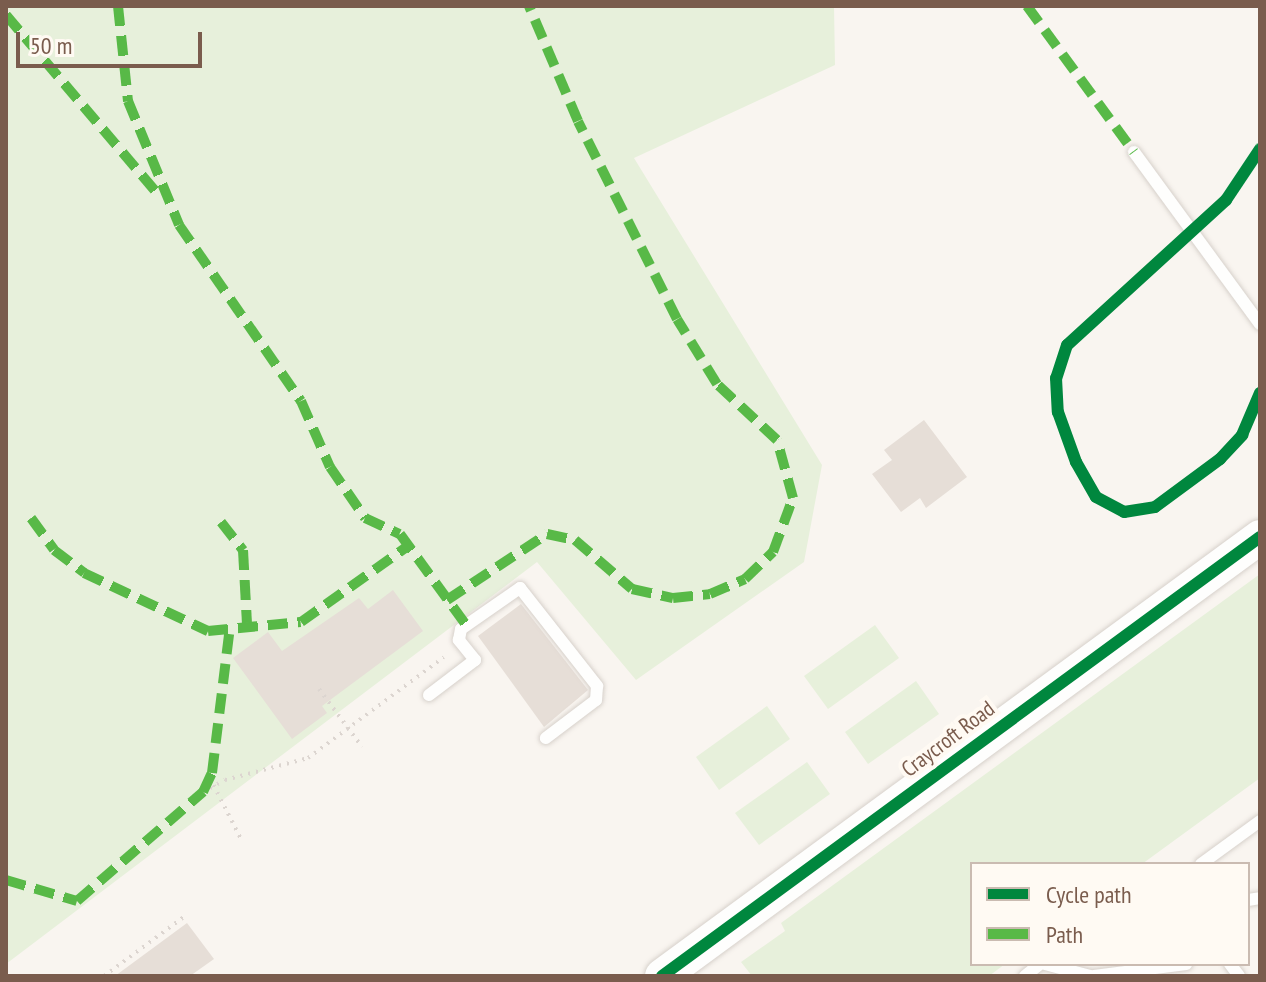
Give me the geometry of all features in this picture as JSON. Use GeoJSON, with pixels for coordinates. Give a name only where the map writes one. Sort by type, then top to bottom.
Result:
{"type":"FeatureCollection","features":[{"type":"Feature","properties":{"kind":"street","name":"Craycroft Road"},"geometry":{"type":"LineString","coordinates":[[662,976],[1260,537]]}},
{"type":"Feature","properties":{"kind":"lane"},"geometry":{"type":"LineString","coordinates":[[1134,152],[1260,324]]}},
{"type":"Feature","properties":{"kind":"lane"},"geometry":{"type":"LineString","coordinates":[[429,695],[475,660],[459,640],[461,629],[520,588],[597,686],[596,700],[546,738]]}},
{"type":"Feature","properties":{"kind":"lane"},"geometry":{"type":"LineString","coordinates":[[1204,862],[1260,821]]}},
{"type":"Feature","properties":{"kind":"lane"},"geometry":{"type":"LineString","coordinates":[[1061,975],[1126,974],[1174,966]]}},
{"type":"Feature","properties":{"kind":"path"},"geometry":{"type":"LineString","coordinates":[[203,792],[308,758],[444,657]]}},
{"type":"Feature","properties":{"kind":"path"},"geometry":{"type":"LineString","coordinates":[[319,689],[362,747]]}},
{"type":"Feature","properties":{"kind":"path"},"geometry":{"type":"LineString","coordinates":[[210,778],[241,839]]}},
{"type":"Feature","properties":{"kind":"path"},"geometry":{"type":"LineString","coordinates":[[104,976],[185,916]]}},
{"type":"Feature","properties":{"kind":"green space"},"geometry":{"type":"Polygon","coordinates":[[[6,6],[834,6],[835,65],[634,158],[822,465],[804,562],[636,680],[537,562],[6,964],[6,6]]]}},
{"type":"Feature","properties":{"kind":"green space"},"geometry":{"type":"Polygon","coordinates":[[[1260,574],[1260,778],[1145,862],[970,862],[970,966],[1002,966],[989,976],[752,976],[741,962],[785,931],[781,923],[1260,574]]]}},
{"type":"Feature","properties":{"kind":"green space"},"geometry":{"type":"Polygon","coordinates":[[[875,625],[899,658],[828,709],[804,676],[875,625]]]}},
{"type":"Feature","properties":{"kind":"green space"},"geometry":{"type":"Polygon","coordinates":[[[916,681],[939,714],[868,764],[845,732],[916,681]]]}},
{"type":"Feature","properties":{"kind":"green space"},"geometry":{"type":"Polygon","coordinates":[[[767,706],[790,739],[719,790],[696,757],[767,706]]]}},
{"type":"Feature","properties":{"kind":"green space"},"geometry":{"type":"Polygon","coordinates":[[[807,762],[830,794],[759,845],[735,813],[807,762]]]}},
{"type":"Feature","properties":{"kind":"building"},"geometry":{"type":"Polygon","coordinates":[[[924,420],[967,477],[926,508],[920,498],[901,512],[872,474],[892,460],[884,450],[924,420]]]}},
{"type":"Feature","properties":{"kind":"building"},"geometry":{"type":"Polygon","coordinates":[[[393,590],[423,631],[322,706],[327,713],[292,739],[233,658],[268,632],[282,651],[359,598],[368,609],[393,590]]]}},
{"type":"Feature","properties":{"kind":"building"},"geometry":{"type":"Polygon","coordinates":[[[521,604],[588,690],[544,727],[478,636],[521,604]]]}},
{"type":"Feature","properties":{"kind":"building"},"geometry":{"type":"Polygon","coordinates":[[[187,923],[214,959],[190,976],[115,976],[187,923]]]}},
{"type":"Feature","properties":{"kind":"marked path"},"geometry":{"type":"LineString","coordinates":[[118,6],[128,101],[179,225],[301,401],[330,467],[365,518],[400,534],[466,625]]}},
{"type":"Feature","properties":{"kind":"marked path"},"geometry":{"type":"LineString","coordinates":[[447,600],[547,534],[575,540],[632,589],[673,598],[710,594],[745,579],[773,552],[793,498],[777,440],[717,384],[677,319],[578,121],[529,6]]}},
{"type":"Feature","properties":{"kind":"marked path"},"geometry":{"type":"LineString","coordinates":[[1027,6],[1134,152]]}},
{"type":"Feature","properties":{"kind":"marked path"},"geometry":{"type":"LineString","coordinates":[[6,15],[158,194]]}},
{"type":"Feature","properties":{"kind":"marked path"},"geometry":{"type":"LineString","coordinates":[[31,518],[54,550],[84,573],[208,631],[301,622],[408,546]]}},
{"type":"Feature","properties":{"kind":"marked path"},"geometry":{"type":"LineString","coordinates":[[221,522],[243,550],[247,623]]}},
{"type":"Feature","properties":{"kind":"marked path"},"geometry":{"type":"LineString","coordinates":[[6,880],[77,901],[203,792],[212,773],[230,626]]}},
{"type":"Feature","properties":{"kind":"cycle path"},"geometry":{"type":"LineString","coordinates":[[1260,149],[1226,200],[1067,345],[1056,378],[1058,412],[1076,462],[1096,497],[1124,512],[1155,507],[1220,459],[1242,435],[1260,393]]}},
{"type":"Feature","properties":{"kind":"cycle path"},"geometry":{"type":"LineString","coordinates":[[662,976],[1260,537]]}}]}
